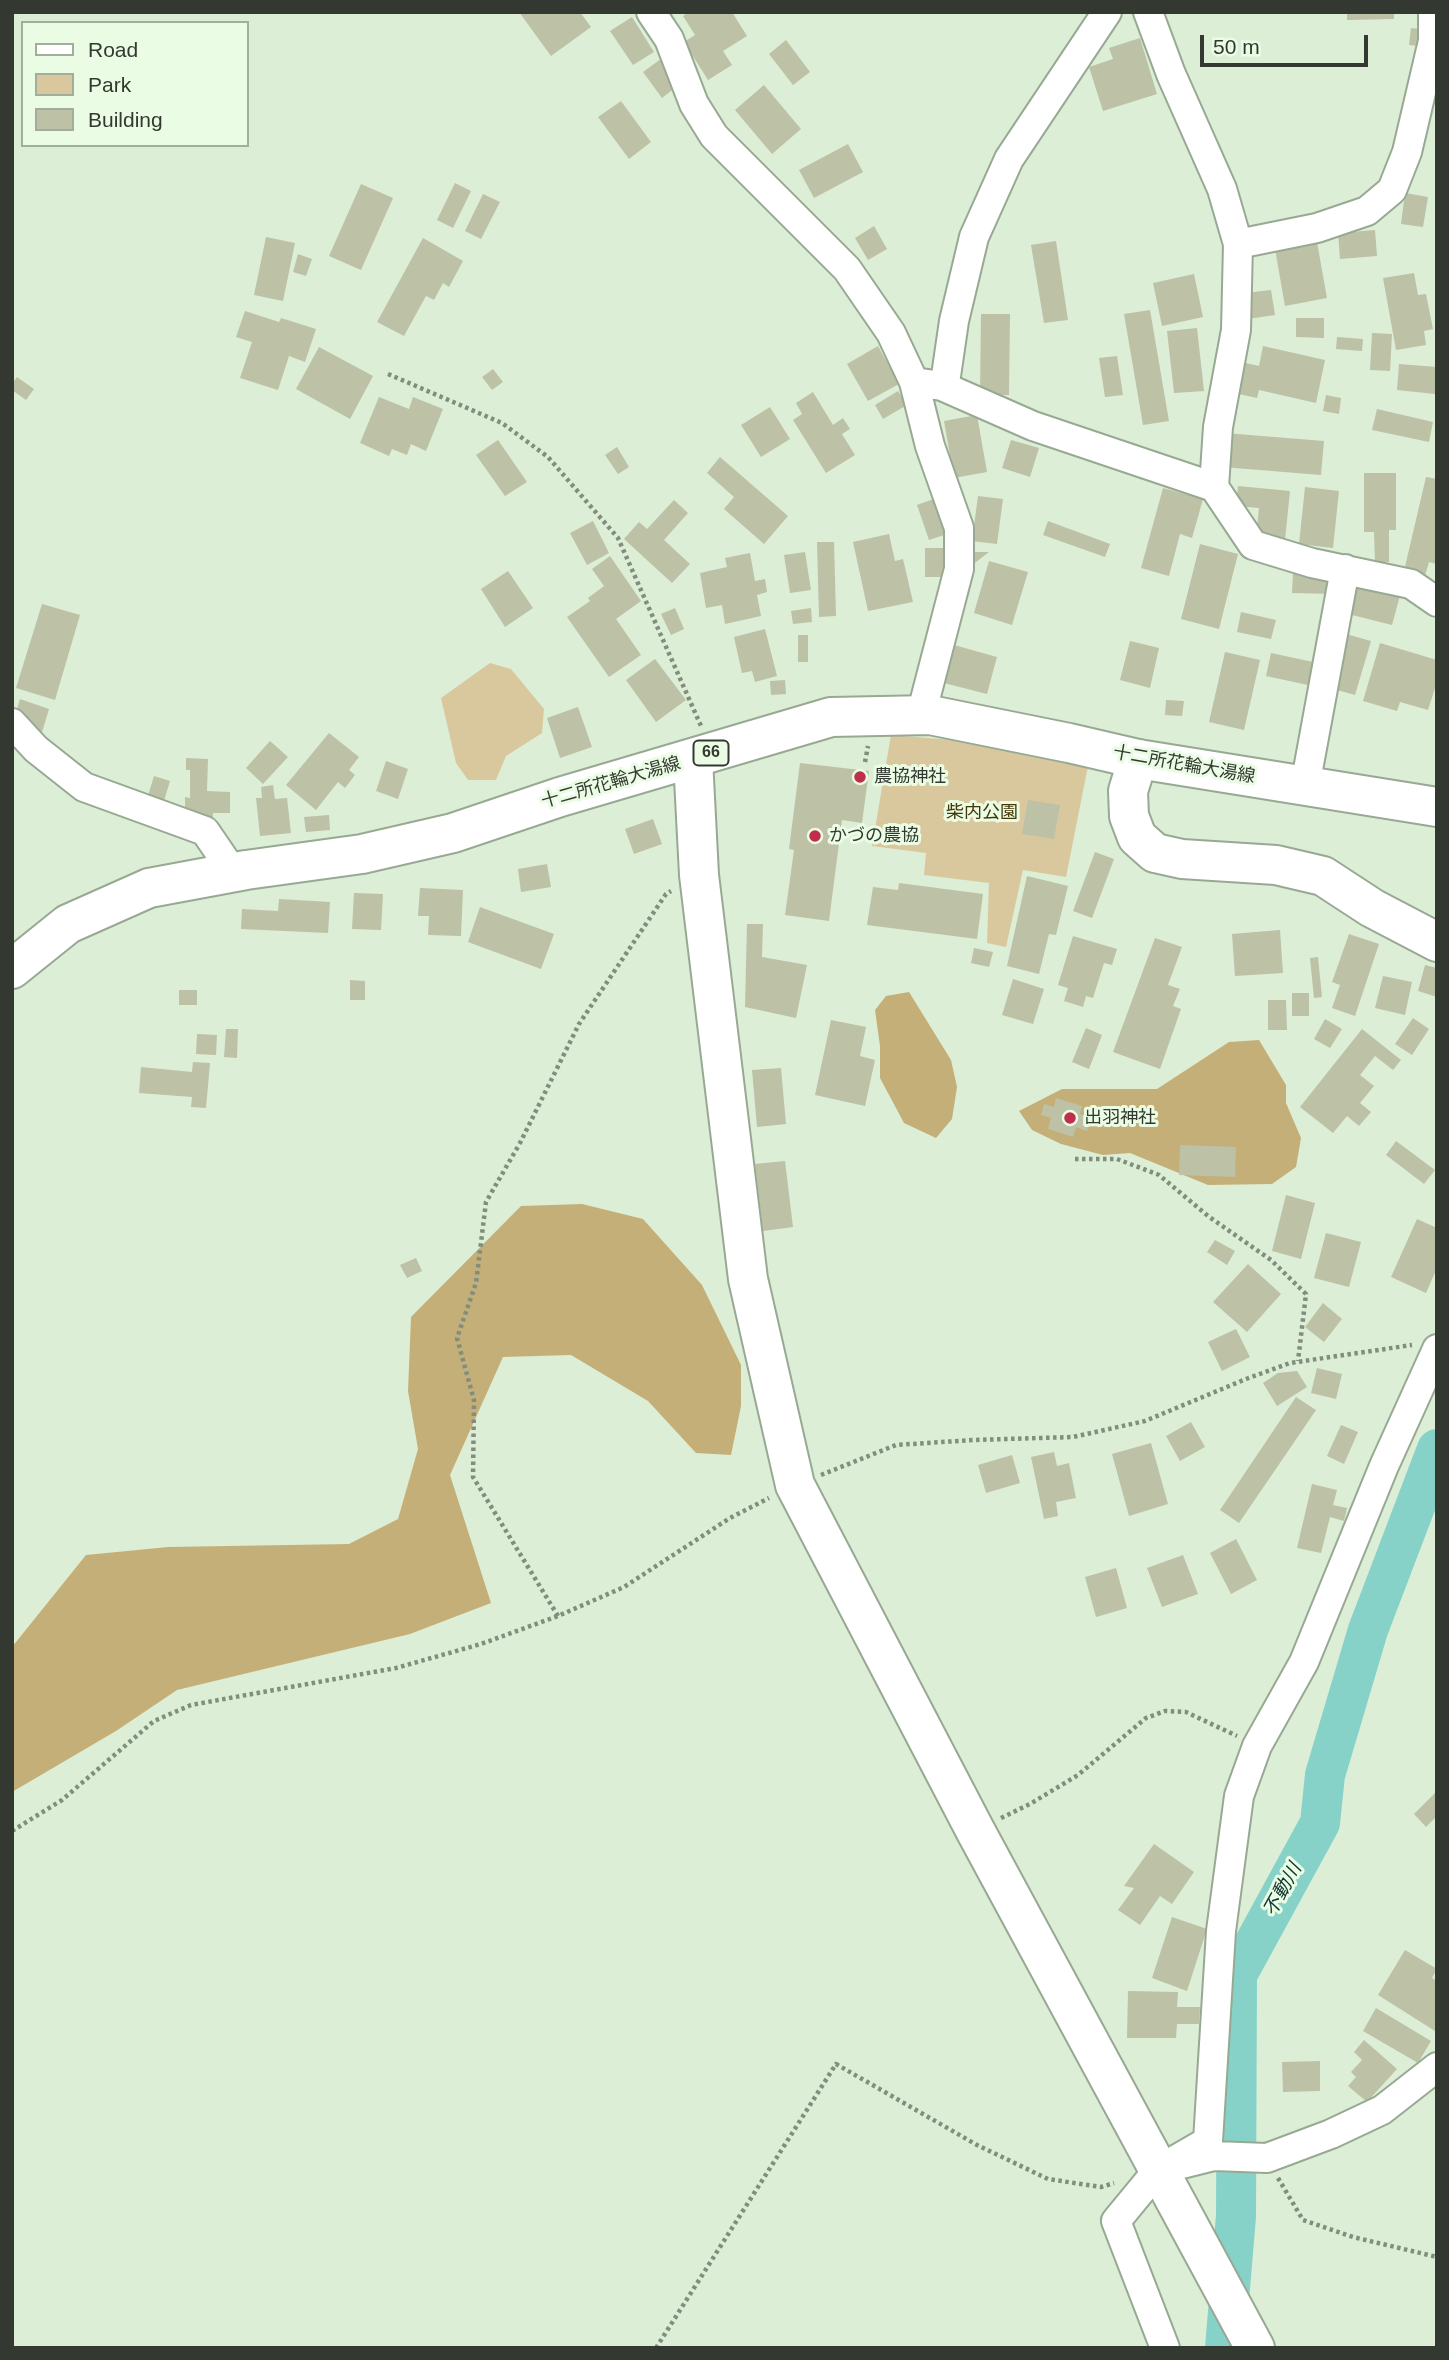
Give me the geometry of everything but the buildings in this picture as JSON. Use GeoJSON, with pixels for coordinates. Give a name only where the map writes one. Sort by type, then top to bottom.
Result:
{"type":"FeatureCollection","features":[{"type":"Feature","properties":{"kind":"street"},"geometry":{"type":"LineString","coordinates":[[651,12],[669,39],[694,104],[714,136],[847,269],[891,333],[914,382],[930,446],[959,528],[960,569],[921,715]]}},
{"type":"Feature","properties":{"kind":"street"},"geometry":{"type":"LineString","coordinates":[[942,386],[974,237],[1009,159],[1107,12]]}},
{"type":"Feature","properties":{"kind":"street"},"geometry":{"type":"LineString","coordinates":[[1148,12],[1171,74],[1222,189],[1238,244],[1236,330],[1218,427],[1214,487]]}},
{"type":"Feature","properties":{"kind":"street"},"geometry":{"type":"LineString","coordinates":[[1238,244],[1317,228],[1367,211],[1392,190],[1407,152],[1433,41],[1433,12]]}},
{"type":"Feature","properties":{"kind":"street"},"geometry":{"type":"LineString","coordinates":[[914,382],[942,386],[1033,426],[1214,487],[1253,545],[1411,584],[1437,603]]}},
{"type":"Feature","properties":{"kind":"street"},"geometry":{"type":"LineString","coordinates":[[1305,786],[1345,569]]}},
{"type":"Feature","properties":{"kind":"street","name":"十二所花輪大湯線"},"geometry":{"type":"LineString","coordinates":[[12,968],[68,924],[149,888],[233,872],[362,854],[453,833],[560,797],[831,717],[921,715],[1138,759],[1437,807]]}},
{"type":"Feature","properties":{"kind":"street"},"geometry":{"type":"LineString","coordinates":[[12,723],[36,750],[85,787],[205,831],[233,872]]}},
{"type":"Feature","properties":{"kind":"street"},"geometry":{"type":"LineString","coordinates":[[703,756],[699,875],[748,1279],[795,1485],[975,1830],[1250,2338]]}},
{"type":"Feature","properties":{"kind":"street"},"geometry":{"type":"LineString","coordinates":[[1138,759],[1128,791],[1129,816],[1137,836],[1155,853],[1182,859],[1276,864],[1323,876],[1372,908],[1437,942]]}},
{"type":"Feature","properties":{"kind":"street"},"geometry":{"type":"LineString","coordinates":[[1165,2348],[1116,2221],[1158,2170],[1208,2141],[1221,1931],[1239,1796],[1257,1746],[1304,1662],[1430,1346]]}},
{"type":"Feature","properties":{"kind":"street"},"geometry":{"type":"LineString","coordinates":[[1158,2170],[1214,2156],[1266,2158],[1331,2134],[1382,2110],[1437,2067]]}},
{"type":"Feature","properties":{"kind":"path"},"geometry":{"type":"LineString","coordinates":[[388,374],[502,424],[548,457],[618,538],[703,756]]}},
{"type":"Feature","properties":{"kind":"path"},"geometry":{"type":"LineString","coordinates":[[558,1616],[473,1477],[474,1400],[457,1338],[476,1283],[486,1202],[520,1143],[579,1024],[666,894],[699,875]]}},
{"type":"Feature","properties":{"kind":"path"},"geometry":{"type":"LineString","coordinates":[[1075,1159],[1117,1159],[1159,1175],[1208,1216],[1271,1259],[1306,1294],[1298,1362]]}},
{"type":"Feature","properties":{"kind":"path"},"geometry":{"type":"LineString","coordinates":[[12,1830],[62,1800],[154,1721],[191,1705],[396,1668],[481,1644],[558,1616],[624,1587],[730,1518],[795,1485],[896,1446],[1073,1437],[1146,1421],[1246,1379],[1298,1362],[1430,1346]]}},
{"type":"Feature","properties":{"kind":"path"},"geometry":{"type":"LineString","coordinates":[[975,1830],[1031,1804],[1078,1775],[1146,1718],[1165,1711],[1186,1712],[1257,1746]]}},
{"type":"Feature","properties":{"kind":"path"},"geometry":{"type":"LineString","coordinates":[[656,2348],[836,2064],[977,2146],[1048,2179],[1101,2187],[1158,2170]]}},
{"type":"Feature","properties":{"kind":"path"},"geometry":{"type":"LineString","coordinates":[[1266,2158],[1303,2220],[1353,2237],[1437,2257]]}},
{"type":"Feature","properties":{"kind":"green space"},"geometry":{"type":"Polygon","coordinates":[[[490,663],[511,669],[544,709],[542,733],[506,756],[496,780],[468,780],[456,763],[441,698],[490,663]]]}},
{"type":"Feature","properties":{"kind":"green space","name":"柴内公園"},"geometry":{"type":"Polygon","coordinates":[[[891,735],[978,742],[1088,766],[1066,877],[1023,870],[1006,947],[987,943],[989,883],[924,875],[926,853],[872,846],[891,735]]]}},
{"type":"Feature","properties":{"kind":"shaded area"},"geometry":{"type":"Polygon","coordinates":[[[909,992],[951,1060],[957,1087],[952,1119],[936,1138],[904,1123],[880,1078],[880,1046],[875,1010],[886,996],[909,992]]]}},
{"type":"Feature","properties":{"kind":"shaded area"},"geometry":{"type":"Polygon","coordinates":[[[1259,1040],[1286,1085],[1286,1103],[1301,1138],[1296,1167],[1272,1184],[1208,1185],[1130,1153],[1103,1155],[1061,1144],[1032,1130],[1019,1111],[1062,1089],[1157,1089],[1229,1042],[1259,1040]]]}},
{"type":"Feature","properties":{"kind":"shaded area"},"geometry":{"type":"Polygon","coordinates":[[[582,1204],[643,1219],[702,1285],[741,1365],[741,1406],[731,1455],[696,1453],[648,1401],[571,1355],[503,1357],[450,1475],[491,1603],[410,1634],[177,1690],[116,1731],[12,1792],[12,1647],[86,1555],[168,1547],[349,1544],[398,1519],[418,1449],[408,1391],[411,1317],[521,1206],[582,1204]]]}},
{"type":"Feature","properties":{"kind":"waterway","name":"不動川"},"geometry":{"type":"LineString","coordinates":[[1225,2348],[1236,2216],[1237,1975],[1320,1823],[1325,1775],[1368,1630],[1437,1449]]}},
{"type":"Feature","properties":{"kind":"place","name":"農協神社"},"geometry":{"type":"Point","coordinates":[860,777]}},
{"type":"Feature","properties":{"kind":"place","name":"かづの農協"},"geometry":{"type":"Point","coordinates":[815,836]}},
{"type":"Feature","properties":{"kind":"place","name":"出羽神社"},"geometry":{"type":"Point","coordinates":[1070,1118]}}]}
